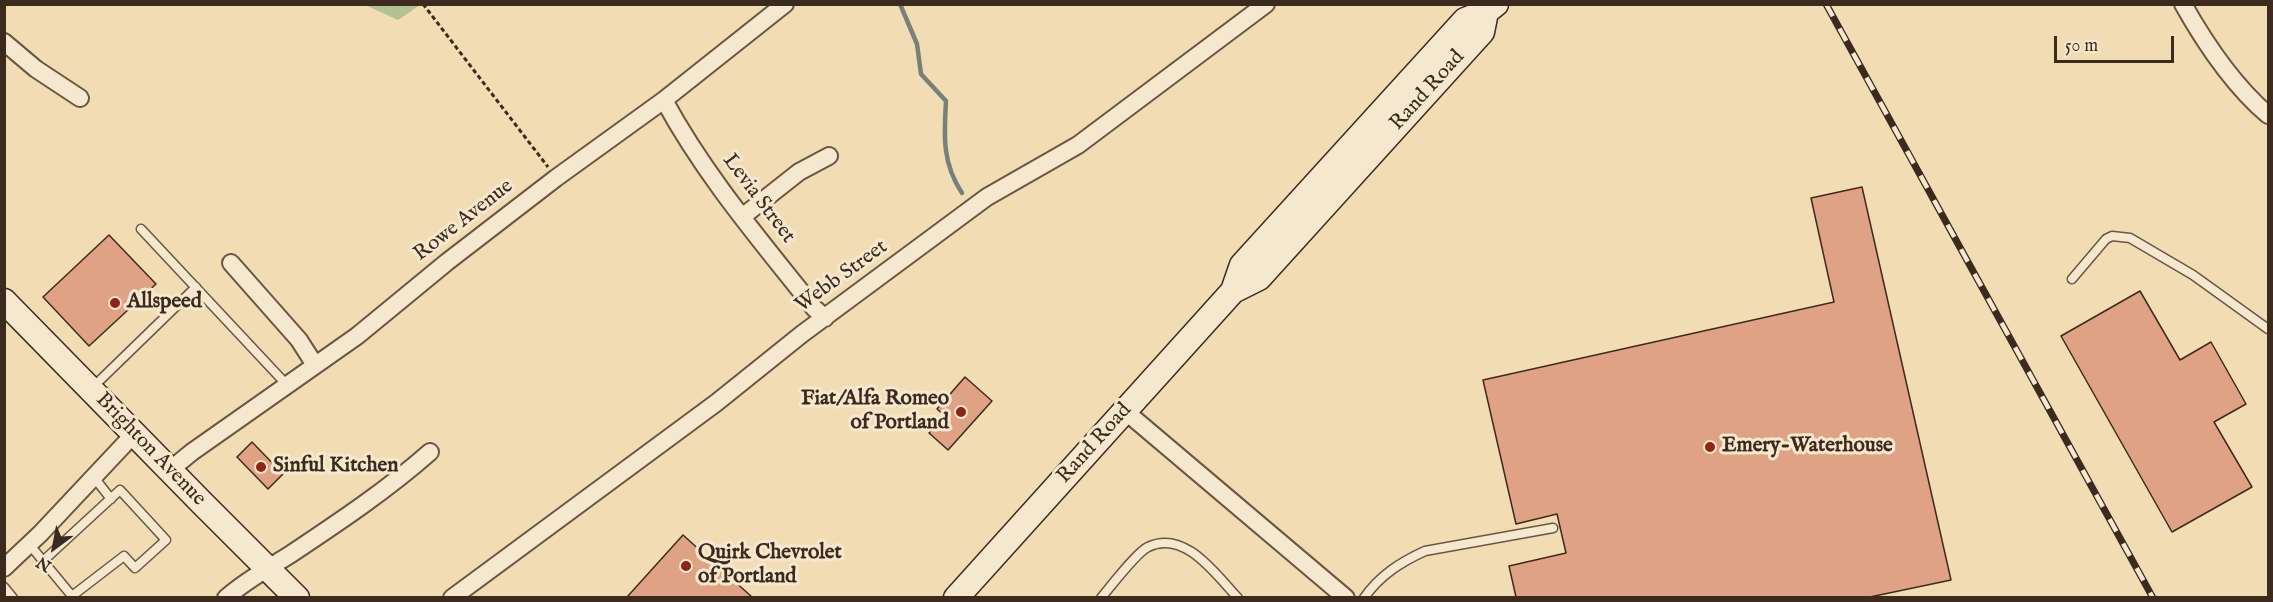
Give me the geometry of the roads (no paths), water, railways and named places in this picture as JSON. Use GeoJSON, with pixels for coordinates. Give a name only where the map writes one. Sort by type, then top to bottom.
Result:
{"type":"FeatureCollection","features":[{"type":"Feature","properties":{"kind":"main road","name":"Rand Road"},"geometry":{"type":"LineString","coordinates":[[956,597],[1233,291],[1259,279],[1482,32],[1491,8]]}},
{"type":"Feature","properties":{"kind":"main road","name":"Brighton Avenue"},"geometry":{"type":"LineString","coordinates":[[5,304],[266,569],[297,597]]}},
{"type":"Feature","properties":{"kind":"street","name":"Rowe Avenue"},"geometry":{"type":"LineString","coordinates":[[170,471],[386,314],[447,262],[556,178],[664,100],[785,4]]}},
{"type":"Feature","properties":{"kind":"street","name":"Webb Street"},"geometry":{"type":"LineString","coordinates":[[452,597],[716,403],[987,197],[1048,163],[1101,129],[1266,4]]}},
{"type":"Feature","properties":{"kind":"street"},"geometry":{"type":"LineString","coordinates":[[2183,4],[2216,57],[2239,86],[2268,115]]}},
{"type":"Feature","properties":{"kind":"street"},"geometry":{"type":"LineString","coordinates":[[4,42],[36,69],[80,98]]}},
{"type":"Feature","properties":{"kind":"street","name":"Levia Street"},"geometry":{"type":"LineString","coordinates":[[664,100],[680,131],[720,189],[814,308],[825,318]]}},
{"type":"Feature","properties":{"kind":"street"},"geometry":{"type":"LineString","coordinates":[[742,217],[799,172],[829,156]]}},
{"type":"Feature","properties":{"kind":"street"},"geometry":{"type":"LineString","coordinates":[[231,263],[299,340],[315,365]]}},
{"type":"Feature","properties":{"kind":"street"},"geometry":{"type":"LineString","coordinates":[[1125,411],[1346,597]]}},
{"type":"Feature","properties":{"kind":"street"},"geometry":{"type":"LineString","coordinates":[[4,568],[134,434]]}},
{"type":"Feature","properties":{"kind":"street"},"geometry":{"type":"LineString","coordinates":[[226,597],[242,583],[360,507],[430,452]]}},
{"type":"Feature","properties":{"kind":"lane"},"geometry":{"type":"LineString","coordinates":[[141,229],[287,385]]}},
{"type":"Feature","properties":{"kind":"lane"},"geometry":{"type":"LineString","coordinates":[[2072,279],[2106,239],[2112,236],[2130,238],[2193,275],[2268,329]]}},
{"type":"Feature","properties":{"kind":"lane"},"geometry":{"type":"LineString","coordinates":[[90,389],[196,287]]}},
{"type":"Feature","properties":{"kind":"lane"},"geometry":{"type":"LineString","coordinates":[[93,476],[111,499]]}},
{"type":"Feature","properties":{"kind":"lane"},"geometry":{"type":"LineString","coordinates":[[29,544],[43,561],[72,596],[124,556],[135,568],[166,540],[120,490],[43,561]]}},
{"type":"Feature","properties":{"kind":"lane"},"geometry":{"type":"LineString","coordinates":[[1364,597],[1389,571],[1425,551],[1553,528]]}},
{"type":"Feature","properties":{"kind":"lane"},"geometry":{"type":"LineString","coordinates":[[1101,597],[1146,547],[1163,542],[1195,553],[1238,597]]}},
{"type":"Feature","properties":{"kind":"lane"},"geometry":{"type":"LineString","coordinates":[[4,587],[13,597]]}},
{"type":"Feature","properties":{"kind":"waterway"},"geometry":{"type":"LineString","coordinates":[[900,4],[917,44],[921,74],[946,101],[946,149],[951,171],[962,193]]}},
{"type":"Feature","properties":{"kind":"railway"},"geometry":{"type":"LineString","coordinates":[[1826,4],[2153,598]]}},
{"type":"Feature","properties":{"kind":"place","name":"Allspeed"},"geometry":{"type":"Point","coordinates":[115,303]}},
{"type":"Feature","properties":{"kind":"place","name":"Fiat/Alfa Romeo of Portland"},"geometry":{"type":"Point","coordinates":[961,412]}},
{"type":"Feature","properties":{"kind":"place","name":"Emery-Waterhouse"},"geometry":{"type":"Point","coordinates":[1710,447]}},
{"type":"Feature","properties":{"kind":"place","name":"Sinful Kitchen"},"geometry":{"type":"Point","coordinates":[261,467]}},
{"type":"Feature","properties":{"kind":"place","name":"Quirk Chevrolet of Portland"},"geometry":{"type":"Point","coordinates":[686,566]}}]}
